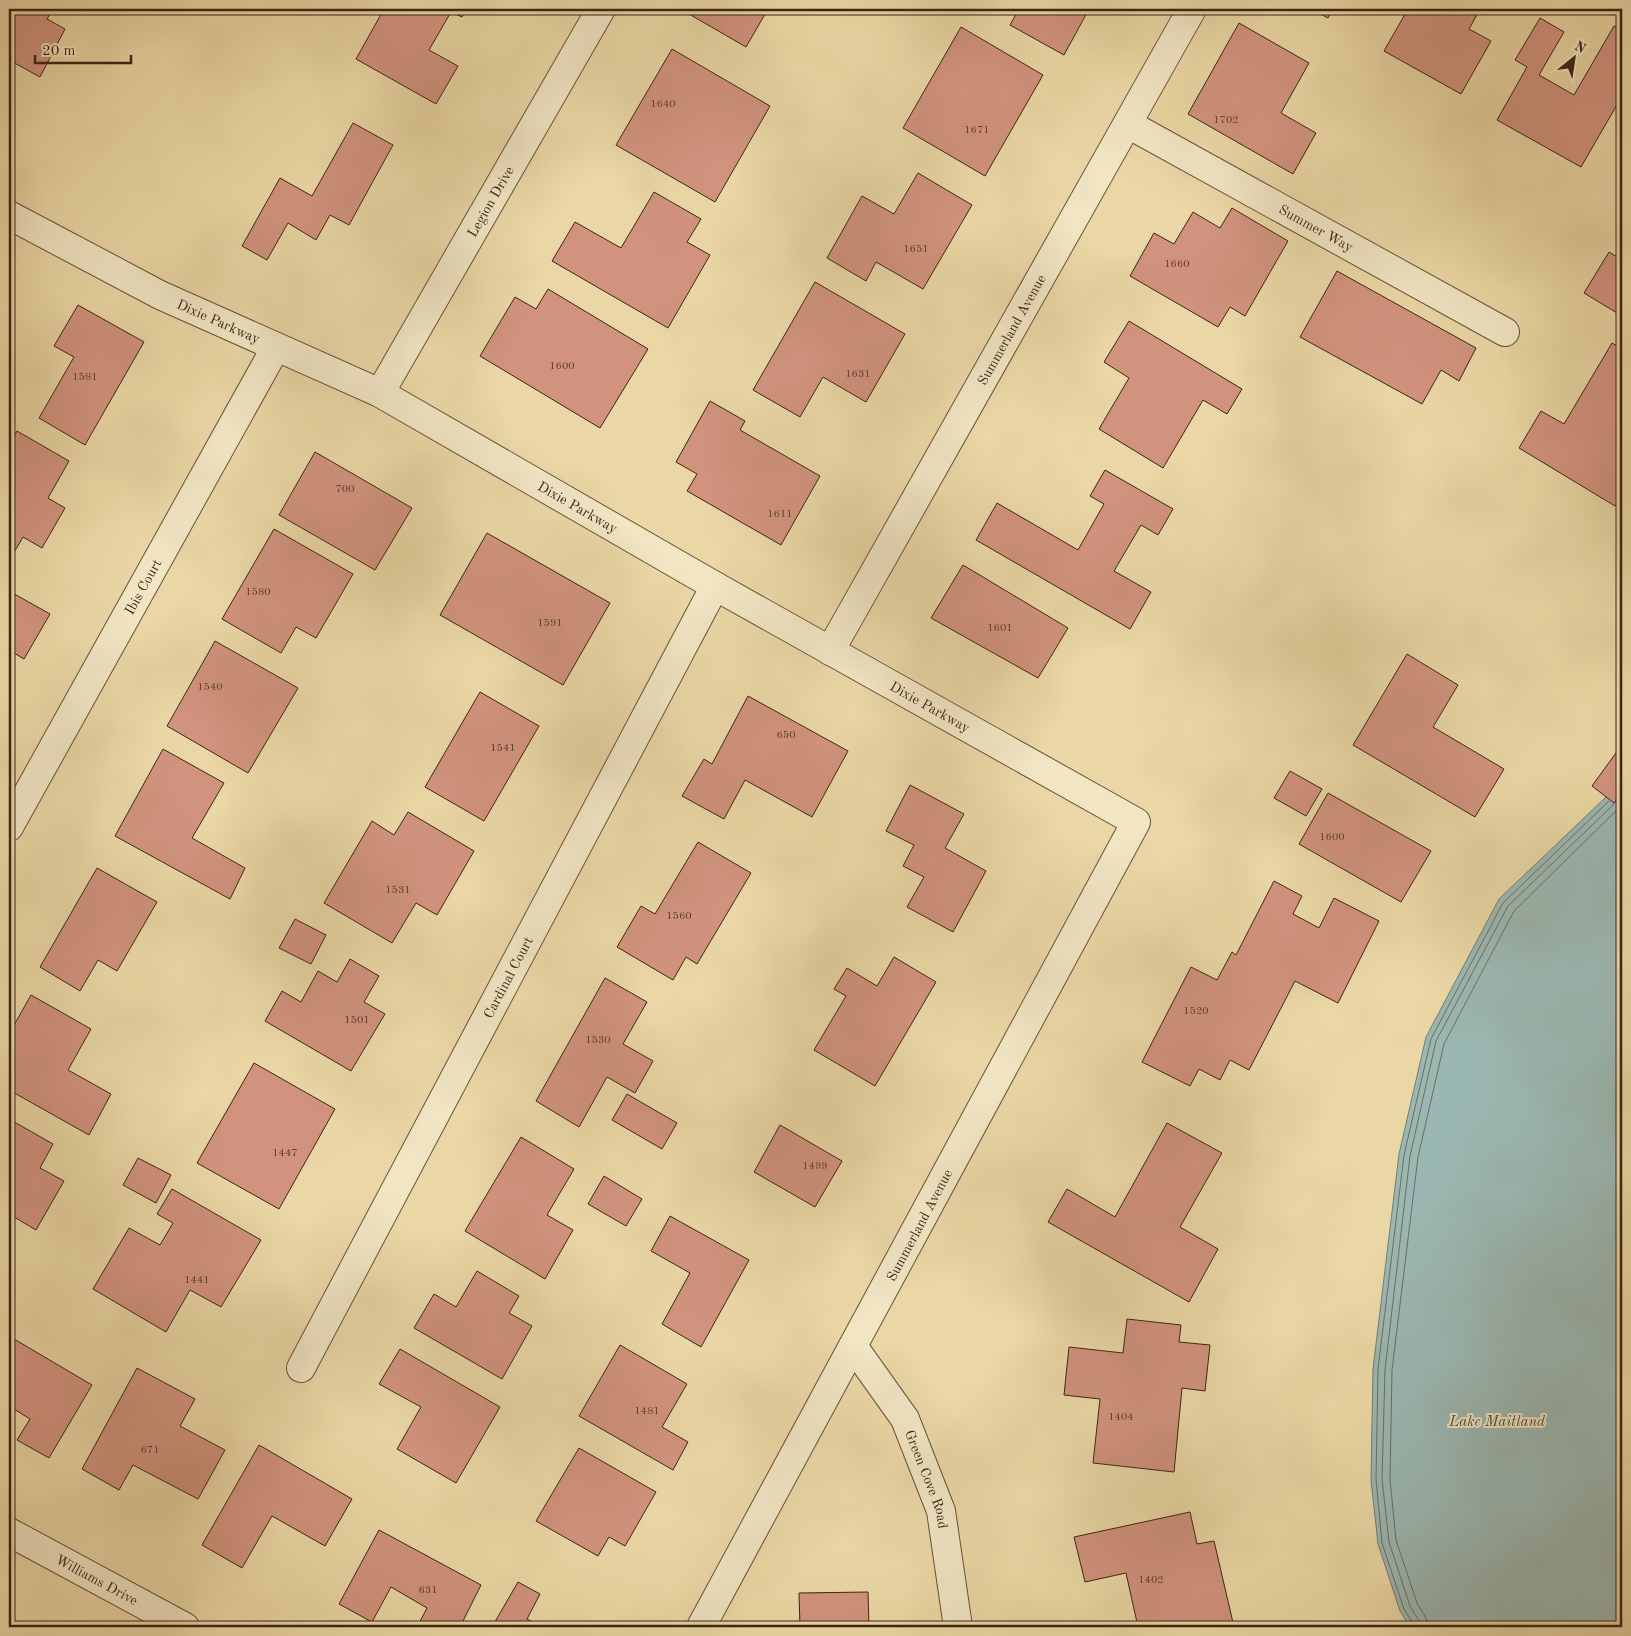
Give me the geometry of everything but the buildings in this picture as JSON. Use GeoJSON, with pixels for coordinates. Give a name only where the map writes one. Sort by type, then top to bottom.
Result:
{"type":"FeatureCollection","features":[{"type":"Feature","properties":{"kind":"street","name":"Legion Drive"},"geometry":{"type":"LineString","coordinates":[[380,393],[601,9]]}},
{"type":"Feature","properties":{"kind":"street","name":"Summerland Avenue"},"geometry":{"type":"LineString","coordinates":[[830,651],[1192,9]]}},
{"type":"Feature","properties":{"kind":"street","name":"Summer Way"},"geometry":{"type":"LineString","coordinates":[[1128,124],[1505,332]]}},
{"type":"Feature","properties":{"kind":"street","name":"Dixie Parkway"},"geometry":{"type":"LineString","coordinates":[[9,215],[160,295],[380,393],[715,586],[1136,822]]}},
{"type":"Feature","properties":{"kind":"street","name":"Ibis Court"},"geometry":{"type":"LineString","coordinates":[[9,827],[276,347]]}},
{"type":"Feature","properties":{"kind":"street","name":"Cardinal Court"},"geometry":{"type":"LineString","coordinates":[[301,1368],[715,586]]}},
{"type":"Feature","properties":{"kind":"street","name":"Summerland Avenue"},"geometry":{"type":"LineString","coordinates":[[701,1627],[1136,822]]}},
{"type":"Feature","properties":{"kind":"street","name":"Green Cove Road"},"geometry":{"type":"LineString","coordinates":[[853,1346],[905,1419],[941,1511],[958,1627]]}},
{"type":"Feature","properties":{"kind":"street","name":"Williams Drive"},"geometry":{"type":"LineString","coordinates":[[9,1532],[185,1627]]}},
{"type":"Feature","properties":{"kind":"water","name":"Lake Maitland"},"geometry":{"type":"Polygon","coordinates":[[[1622,772],[1622,1627],[1410,1627],[1400,1611],[1378,1544],[1371,1480],[1373,1369],[1399,1154],[1426,1037],[1499,899],[1605,798],[1622,772]]]}}]}
